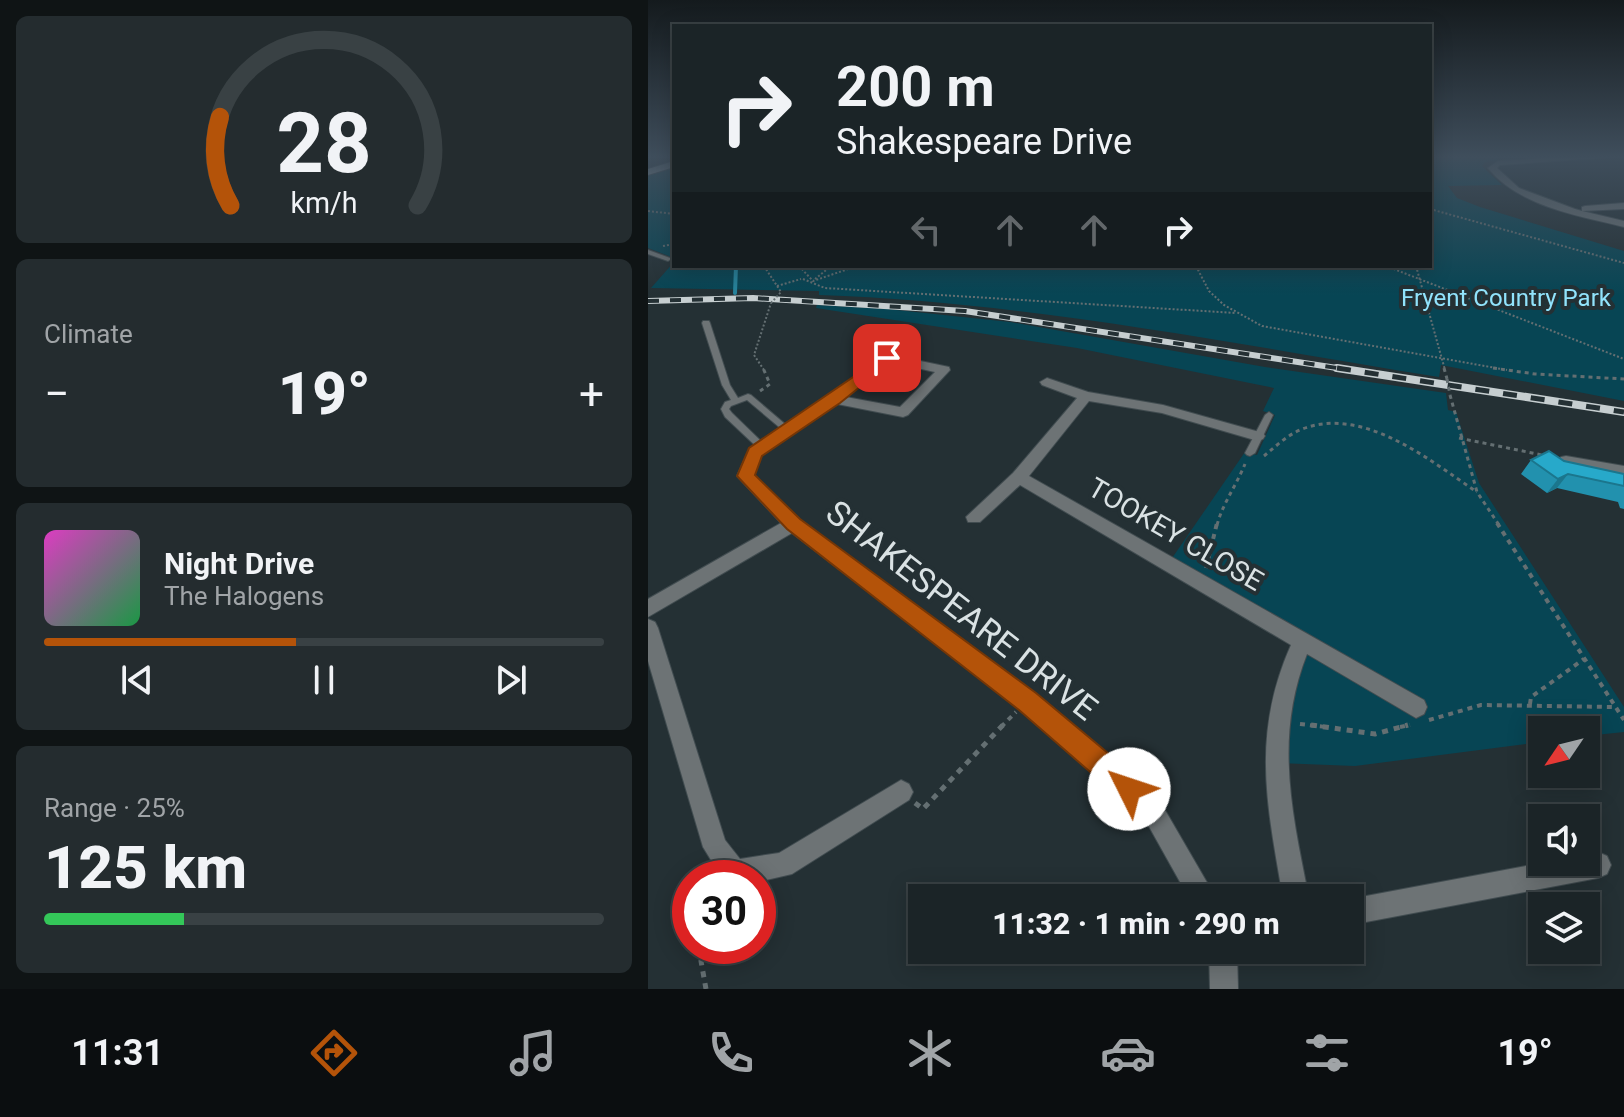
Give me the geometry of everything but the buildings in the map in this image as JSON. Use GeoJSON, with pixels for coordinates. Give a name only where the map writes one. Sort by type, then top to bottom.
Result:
{"type":"FeatureCollection","features":[{"type":"Feature","properties":{"kind":"street"},"geometry":{"type":"LineString","coordinates":[[1555,203],[1576,211],[1624,222],[1622,206],[1576,211]]}},
{"type":"Feature","properties":{"kind":"street"},"geometry":{"type":"LineString","coordinates":[[762,447],[835,399],[887,358],[944,370],[903,412],[835,399]]}},
{"type":"Feature","properties":{"kind":"street"},"geometry":{"type":"LineString","coordinates":[[1047,382],[1086,396],[1163,409],[1258,436]]}},
{"type":"Feature","properties":{"kind":"street"},"geometry":{"type":"LineString","coordinates":[[974,517],[1019,477],[1086,396]]}},
{"type":"Feature","properties":{"kind":"street","name":"SHAKESPEARE DRIVE"},"geometry":{"type":"LineString","coordinates":[[762,447],[755,452],[745,476],[793,524],[1027,701],[1150,806],[1195,884]]}},
{"type":"Feature","properties":{"kind":"street"},"geometry":{"type":"LineString","coordinates":[[1566,461],[1624,472]]}},
{"type":"Feature","properties":{"kind":"street","name":"TOOKEY CLOSE"},"geometry":{"type":"LineString","coordinates":[[1019,477],[1416,707]]}},
{"type":"Feature","properties":{"kind":"street"},"geometry":{"type":"LineString","coordinates":[[648,609],[793,524]]}},
{"type":"Feature","properties":{"kind":"street"},"geometry":{"type":"LineString","coordinates":[[648,628],[715,847],[734,873],[783,865],[901,792]]}},
{"type":"Feature","properties":{"kind":"street"},"geometry":{"type":"LineString","coordinates":[[1294,884],[1282,811],[1277,722],[1283,691],[1302,642]]}},
{"type":"Feature","properties":{"kind":"street"},"geometry":{"type":"LineString","coordinates":[[1364,909],[1540,876]]}},
{"type":"Feature","properties":{"kind":"street"},"geometry":{"type":"LineString","coordinates":[[1223,964],[1224,989]]}},
{"type":"Feature","properties":{"kind":"lane"},"geometry":{"type":"LineString","coordinates":[[648,252],[668,259]]}},
{"type":"Feature","properties":{"kind":"lane"},"geometry":{"type":"LineString","coordinates":[[706,323],[726,385],[735,400]]}},
{"type":"Feature","properties":{"kind":"lane"},"geometry":{"type":"LineString","coordinates":[[762,447],[728,415],[725,409],[735,400],[750,398],[788,430]]}},
{"type":"Feature","properties":{"kind":"lane"},"geometry":{"type":"LineString","coordinates":[[1250,453],[1269,415]]}},
{"type":"Feature","properties":{"kind":"path"},"geometry":{"type":"LineString","coordinates":[[1432,210],[1624,263]]}},
{"type":"Feature","properties":{"kind":"path"},"geometry":{"type":"LineString","coordinates":[[648,211],[672,214]]}},
{"type":"Feature","properties":{"kind":"path"},"geometry":{"type":"LineString","coordinates":[[750,398],[770,384],[770,378],[754,355],[771,303],[781,292],[765,268]]}},
{"type":"Feature","properties":{"kind":"path"},"geometry":{"type":"LineString","coordinates":[[801,268],[813,281]]}},
{"type":"Feature","properties":{"kind":"path"},"geometry":{"type":"LineString","coordinates":[[813,281],[829,268]]}},
{"type":"Feature","properties":{"kind":"path"},"geometry":{"type":"LineString","coordinates":[[813,281],[851,268]]}},
{"type":"Feature","properties":{"kind":"path"},"geometry":{"type":"LineString","coordinates":[[1198,268],[1209,291],[1236,313],[1262,326],[1444,361],[1535,374],[1624,379]]}},
{"type":"Feature","properties":{"kind":"path"},"geometry":{"type":"LineString","coordinates":[[1391,268],[1624,359]]}},
{"type":"Feature","properties":{"kind":"path"},"geometry":{"type":"LineString","coordinates":[[1416,268],[1444,361],[1459,438],[1477,492],[1624,720]]}},
{"type":"Feature","properties":{"kind":"path"},"geometry":{"type":"LineString","coordinates":[[777,286],[809,276]]}},
{"type":"Feature","properties":{"kind":"path"},"geometry":{"type":"LineString","coordinates":[[803,279],[825,288],[1020,298],[1147,311],[1236,313]]}},
{"type":"Feature","properties":{"kind":"path"},"geometry":{"type":"LineString","coordinates":[[1202,584],[1222,505],[1238,482],[1250,453],[1263,457],[1305,428],[1326,424],[1354,426],[1386,436],[1414,450],[1477,492]]}},
{"type":"Feature","properties":{"kind":"path"},"geometry":{"type":"LineString","coordinates":[[1459,438],[1566,461]]}},
{"type":"Feature","properties":{"kind":"path"},"geometry":{"type":"LineString","coordinates":[[1530,704],[1531,697],[1585,659]]}},
{"type":"Feature","properties":{"kind":"path"},"geometry":{"type":"LineString","coordinates":[[901,792],[923,809],[1027,701]]}},
{"type":"Feature","properties":{"kind":"path"},"geometry":{"type":"LineString","coordinates":[[1277,722],[1375,734],[1481,705],[1615,707]]}},
{"type":"Feature","properties":{"kind":"path"},"geometry":{"type":"LineString","coordinates":[[702,964],[706,989]]}},
{"type":"Feature","properties":{"kind":"green space"},"geometry":{"type":"Polygon","coordinates":[[[648,203],[672,203],[672,257],[648,248],[648,203]]]}},
{"type":"Feature","properties":{"kind":"green space","name":"Fryent Country Park"},"geometry":{"type":"Polygon","coordinates":[[[1432,203],[1470,203],[1624,251],[1624,401],[1441,365],[1439,377],[1053,315],[897,299],[819,295],[819,291],[651,288],[672,264],[672,268],[1432,268],[1432,203]]]}},
{"type":"Feature","properties":{"kind":"green space"},"geometry":{"type":"Polygon","coordinates":[[[817,305],[887,309],[1010,322],[1265,367],[1446,393],[1448,410],[1456,412],[1479,483],[1624,707],[1624,732],[1600,735],[1600,716],[1528,716],[1528,744],[1355,766],[1278,763],[1302,642],[1168,564],[1245,452],[1257,455],[1275,415],[1263,411],[1274,388],[1077,348],[816,308],[817,305]]]}},
{"type":"Feature","properties":{"kind":"waterway"},"geometry":{"type":"LineString","coordinates":[[735,293],[736,268]]}},
{"type":"Feature","properties":{"kind":"railway"},"geometry":{"type":"LineString","coordinates":[[648,301],[753,298],[965,311],[1350,370]]}},
{"type":"Feature","properties":{"kind":"railway"},"geometry":{"type":"LineString","coordinates":[[1337,368],[1624,412]]}},
{"type":"Feature","properties":{"kind":"route"},"geometry":{"type":"LineString","coordinates":[[887,358],[835,399],[755,452],[745,476],[793,524],[1027,701],[1129,789]]}}]}
